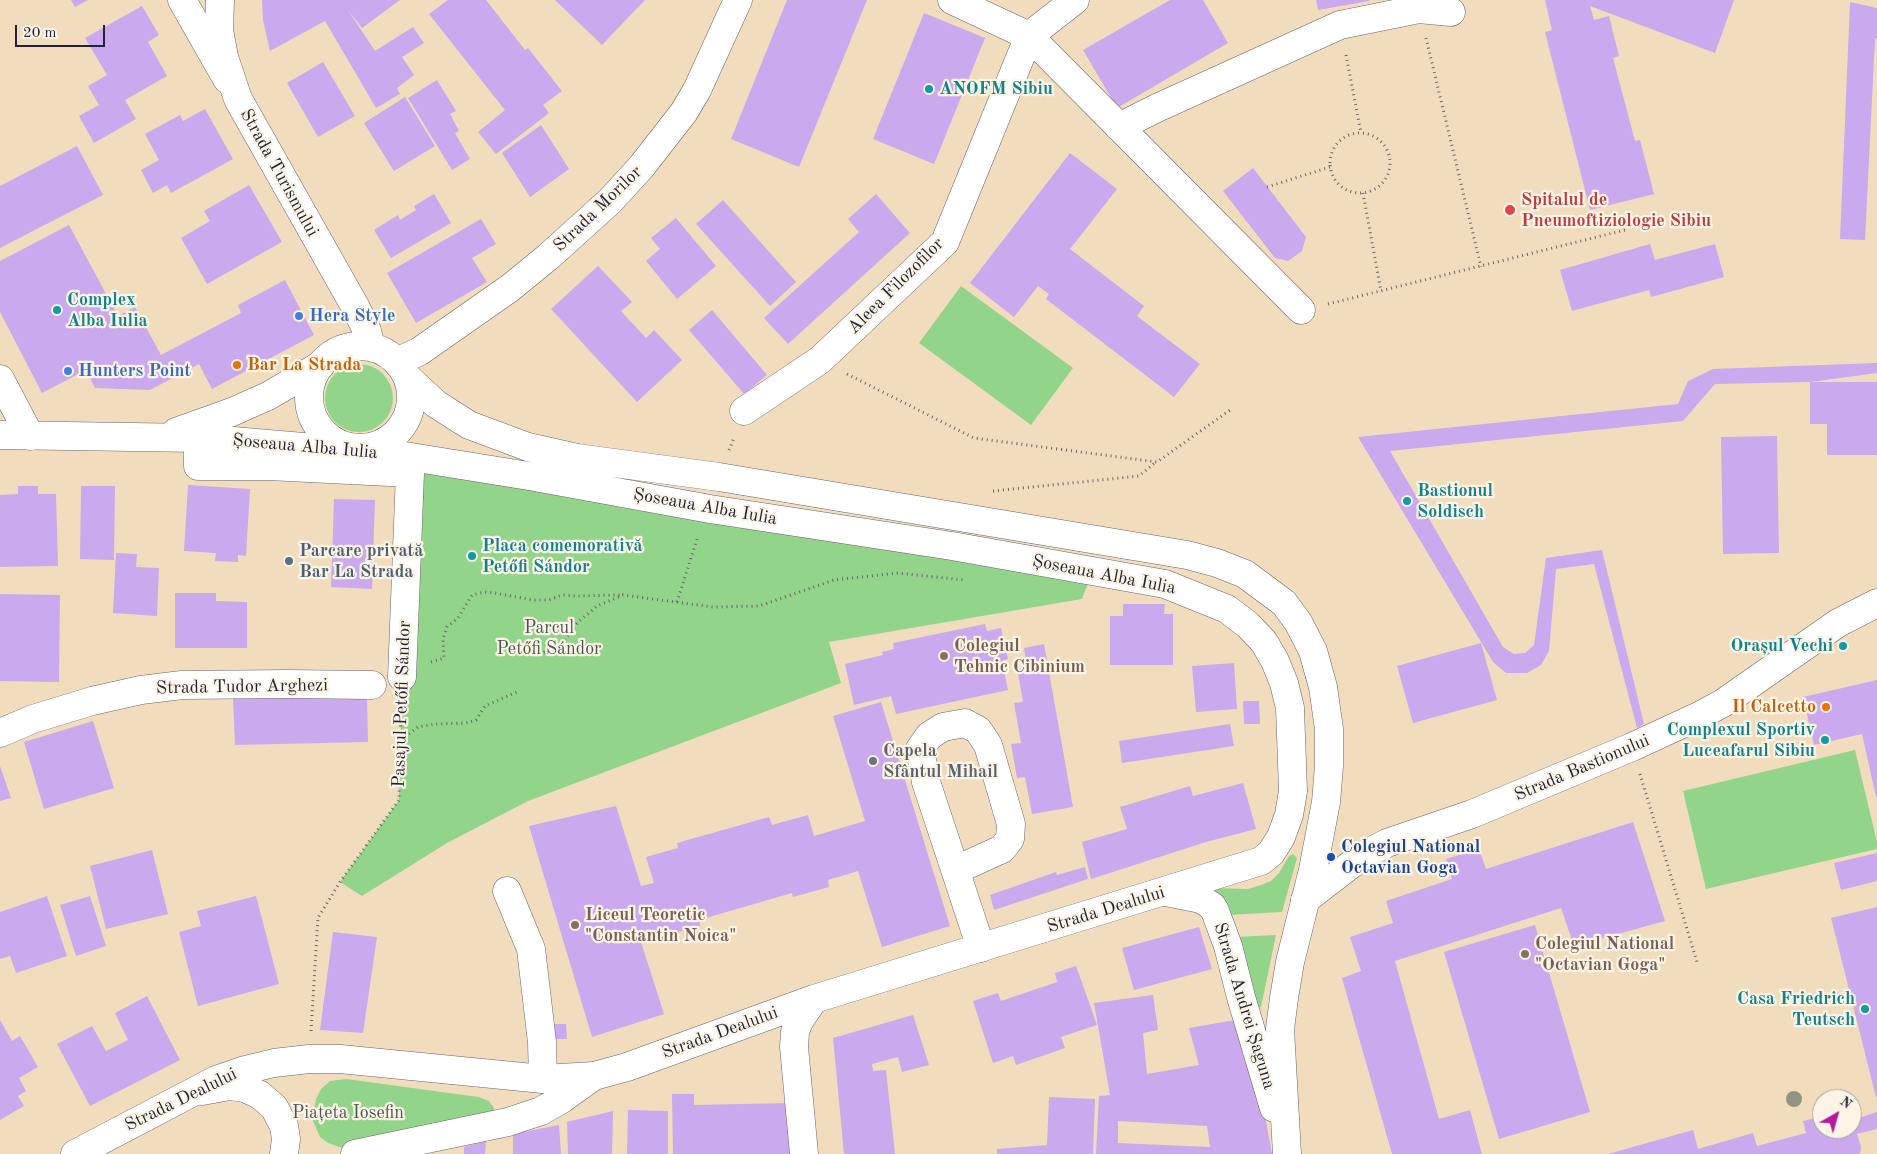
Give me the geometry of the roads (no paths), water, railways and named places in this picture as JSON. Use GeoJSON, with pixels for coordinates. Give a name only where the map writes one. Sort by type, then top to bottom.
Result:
{"type":"FeatureCollection","features":[{"type":"Feature","properties":{"kind":"main road","name":"Strada Turismului"},"geometry":{"type":"LineString","coordinates":[[182,0],[356,308],[367,331],[371,347]]}},
{"type":"Feature","properties":{"kind":"main road"},"geometry":{"type":"LineString","coordinates":[[220,0],[219,30],[224,57],[238,100]]}},
{"type":"Feature","properties":{"kind":"main road","name":"Strada Morilor"},"geometry":{"type":"LineString","coordinates":[[402,369],[420,351],[510,288],[548,257],[610,201],[642,166],[684,112],[697,90],[738,0]]}},
{"type":"Feature","properties":{"kind":"main road"},"geometry":{"type":"LineString","coordinates":[[952,0],[1029,36],[1301,310]]}},
{"type":"Feature","properties":{"kind":"main road","name":"Aleea Filozofilor"},"geometry":{"type":"LineString","coordinates":[[744,411],[820,360],[945,242],[1029,36],[1075,0]]}},
{"type":"Feature","properties":{"kind":"main road"},"geometry":{"type":"LineString","coordinates":[[1119,127],[1340,25],[1419,9],[1451,12]]}},
{"type":"Feature","properties":{"kind":"main road"},"geometry":{"type":"LineString","coordinates":[[357,346],[371,347],[385,353],[402,369],[411,391],[410,407],[406,421],[397,433],[385,442],[370,447],[355,448],[340,444],[326,436],[316,423],[310,409],[309,394],[312,378],[331,355],[343,349],[357,346]]}},
{"type":"Feature","properties":{"kind":"main road"},"geometry":{"type":"LineString","coordinates":[[163,437],[268,396],[321,365]]}},
{"type":"Feature","properties":{"kind":"main road","name":"Șoseaua Alba Iulia"},"geometry":{"type":"LineString","coordinates":[[402,369],[436,404],[469,425],[528,447],[577,458],[719,477],[1146,546],[1210,561],[1245,574],[1284,603],[1298,622],[1313,651],[1323,687],[1329,729],[1329,766],[1326,802]]}},
{"type":"Feature","properties":{"kind":"main road"},"geometry":{"type":"LineString","coordinates":[[0,379],[30,436]]}},
{"type":"Feature","properties":{"kind":"main road","name":"Șoseaua Alba Iulia"},"geometry":{"type":"LineString","coordinates":[[0,435],[198,438],[315,448],[355,448],[530,476],[710,508],[952,546],[1165,584],[1227,609],[1248,625],[1264,642],[1281,676],[1290,708],[1293,764]]}},
{"type":"Feature","properties":{"kind":"main road","name":"Pasajul Petőfi Sándor"},"geometry":{"type":"LineString","coordinates":[[198,438],[198,466],[268,466],[410,473],[402,675]]}},
{"type":"Feature","properties":{"kind":"main road","name":"Strada Bastionului"},"geometry":{"type":"LineString","coordinates":[[1306,900],[1362,856],[1387,843],[1472,814],[1632,747],[1699,716],[1723,702],[1838,623],[1877,603]]}},
{"type":"Feature","properties":{"kind":"main road","name":"Strada Tudor Arghezi"},"geometry":{"type":"LineString","coordinates":[[0,733],[33,719],[142,690],[182,685],[372,685]]}},
{"type":"Feature","properties":{"kind":"main road"},"geometry":{"type":"LineString","coordinates":[[956,870],[1002,849],[1010,839],[1011,824],[988,745],[978,730],[965,723],[943,727],[928,736],[920,749],[926,782],[981,948]]}},
{"type":"Feature","properties":{"kind":"main road","name":"Strada Dealului"},"geometry":{"type":"LineString","coordinates":[[75,1154],[216,1080],[274,1063],[309,1059],[340,1059],[543,1079],[594,1076],[627,1067],[814,999],[1261,861],[1271,852],[1282,837],[1289,815],[1293,764]]}},
{"type":"Feature","properties":{"kind":"main road","name":"Strada Andrei Șaguna"},"geometry":{"type":"LineString","coordinates":[[1287,1154],[1280,1029],[1290,962],[1306,900],[1326,802]]}},
{"type":"Feature","properties":{"kind":"main road"},"geometry":{"type":"LineString","coordinates":[[507,890],[531,949],[542,1042],[543,1079]]}},
{"type":"Feature","properties":{"kind":"main road","name":"Strada Andrei Șaguna"},"geometry":{"type":"LineString","coordinates":[[1165,892],[1201,899],[1212,906],[1215,911],[1228,946],[1287,1154]]}},
{"type":"Feature","properties":{"kind":"main road"},"geometry":{"type":"LineString","coordinates":[[804,1154],[796,1066],[795,1032],[799,1021],[814,999]]}},
{"type":"Feature","properties":{"kind":"main road"},"geometry":{"type":"LineString","coordinates":[[355,1154],[508,1122],[541,1110],[562,1099],[594,1076]]}},
{"type":"Feature","properties":{"kind":"main road"},"geometry":{"type":"LineString","coordinates":[[186,1095],[213,1087],[230,1086],[245,1088],[260,1095],[274,1107],[284,1126],[290,1149]]}},
{"type":"Feature","properties":{"kind":"place","name":"ANOFM Sibiu"},"geometry":{"type":"Point","coordinates":[929,89]}},
{"type":"Feature","properties":{"kind":"place","name":"Spitalul de Pneumoftiziologie Sibiu"},"geometry":{"type":"Point","coordinates":[1510,210]}},
{"type":"Feature","properties":{"kind":"place","name":"Complex Alba Iulia"},"geometry":{"type":"Point","coordinates":[57,310]}},
{"type":"Feature","properties":{"kind":"place","name":"Hera Style"},"geometry":{"type":"Point","coordinates":[299,316]}},
{"type":"Feature","properties":{"kind":"place","name":"Bar La Strada"},"geometry":{"type":"Point","coordinates":[237,365]}},
{"type":"Feature","properties":{"kind":"place","name":"Hunters Point"},"geometry":{"type":"Point","coordinates":[68,371]}},
{"type":"Feature","properties":{"kind":"place","name":"Bastionul Soldisch"},"geometry":{"type":"Point","coordinates":[1407,501]}},
{"type":"Feature","properties":{"kind":"place","name":"Placa comemorativă Petőfi Sándor"},"geometry":{"type":"Point","coordinates":[472,556]}},
{"type":"Feature","properties":{"kind":"place","name":"Parcare privată Bar La Strada"},"geometry":{"type":"Point","coordinates":[289,561]}},
{"type":"Feature","properties":{"kind":"place","name":"Orașul Vechi"},"geometry":{"type":"Point","coordinates":[1843,646]}},
{"type":"Feature","properties":{"kind":"place","name":"Colegiul Tehnic Cibinium"},"geometry":{"type":"Point","coordinates":[944,656]}},
{"type":"Feature","properties":{"kind":"place","name":"Il Calcetto"},"geometry":{"type":"Point","coordinates":[1826,707]}},
{"type":"Feature","properties":{"kind":"place","name":"Complexul Sportiv Luceafarul Sibiu"},"geometry":{"type":"Point","coordinates":[1825,740]}},
{"type":"Feature","properties":{"kind":"place","name":"Capela Sfântul Mihail"},"geometry":{"type":"Point","coordinates":[873,761]}},
{"type":"Feature","properties":{"kind":"place","name":"Colegiul National Octavian Goga"},"geometry":{"type":"Point","coordinates":[1331,857]}},
{"type":"Feature","properties":{"kind":"place","name":"Liceul Teoretic \"Constantin Noica\""},"geometry":{"type":"Point","coordinates":[575,925]}},
{"type":"Feature","properties":{"kind":"place","name":"Colegiul National \"Octavian Goga\""},"geometry":{"type":"Point","coordinates":[1525,954]}},
{"type":"Feature","properties":{"kind":"place","name":"Casa Friedrich Teutsch"},"geometry":{"type":"Point","coordinates":[1865,1009]}},
{"type":"Feature","properties":{"kind":"park label","name":"Parcul Petőfi Sándor"},"geometry":{"type":"Point","coordinates":[549,638]}},
{"type":"Feature","properties":{"kind":"park label","name":"Piațeta Iosefin"},"geometry":{"type":"Point","coordinates":[348,1113]}}]}
